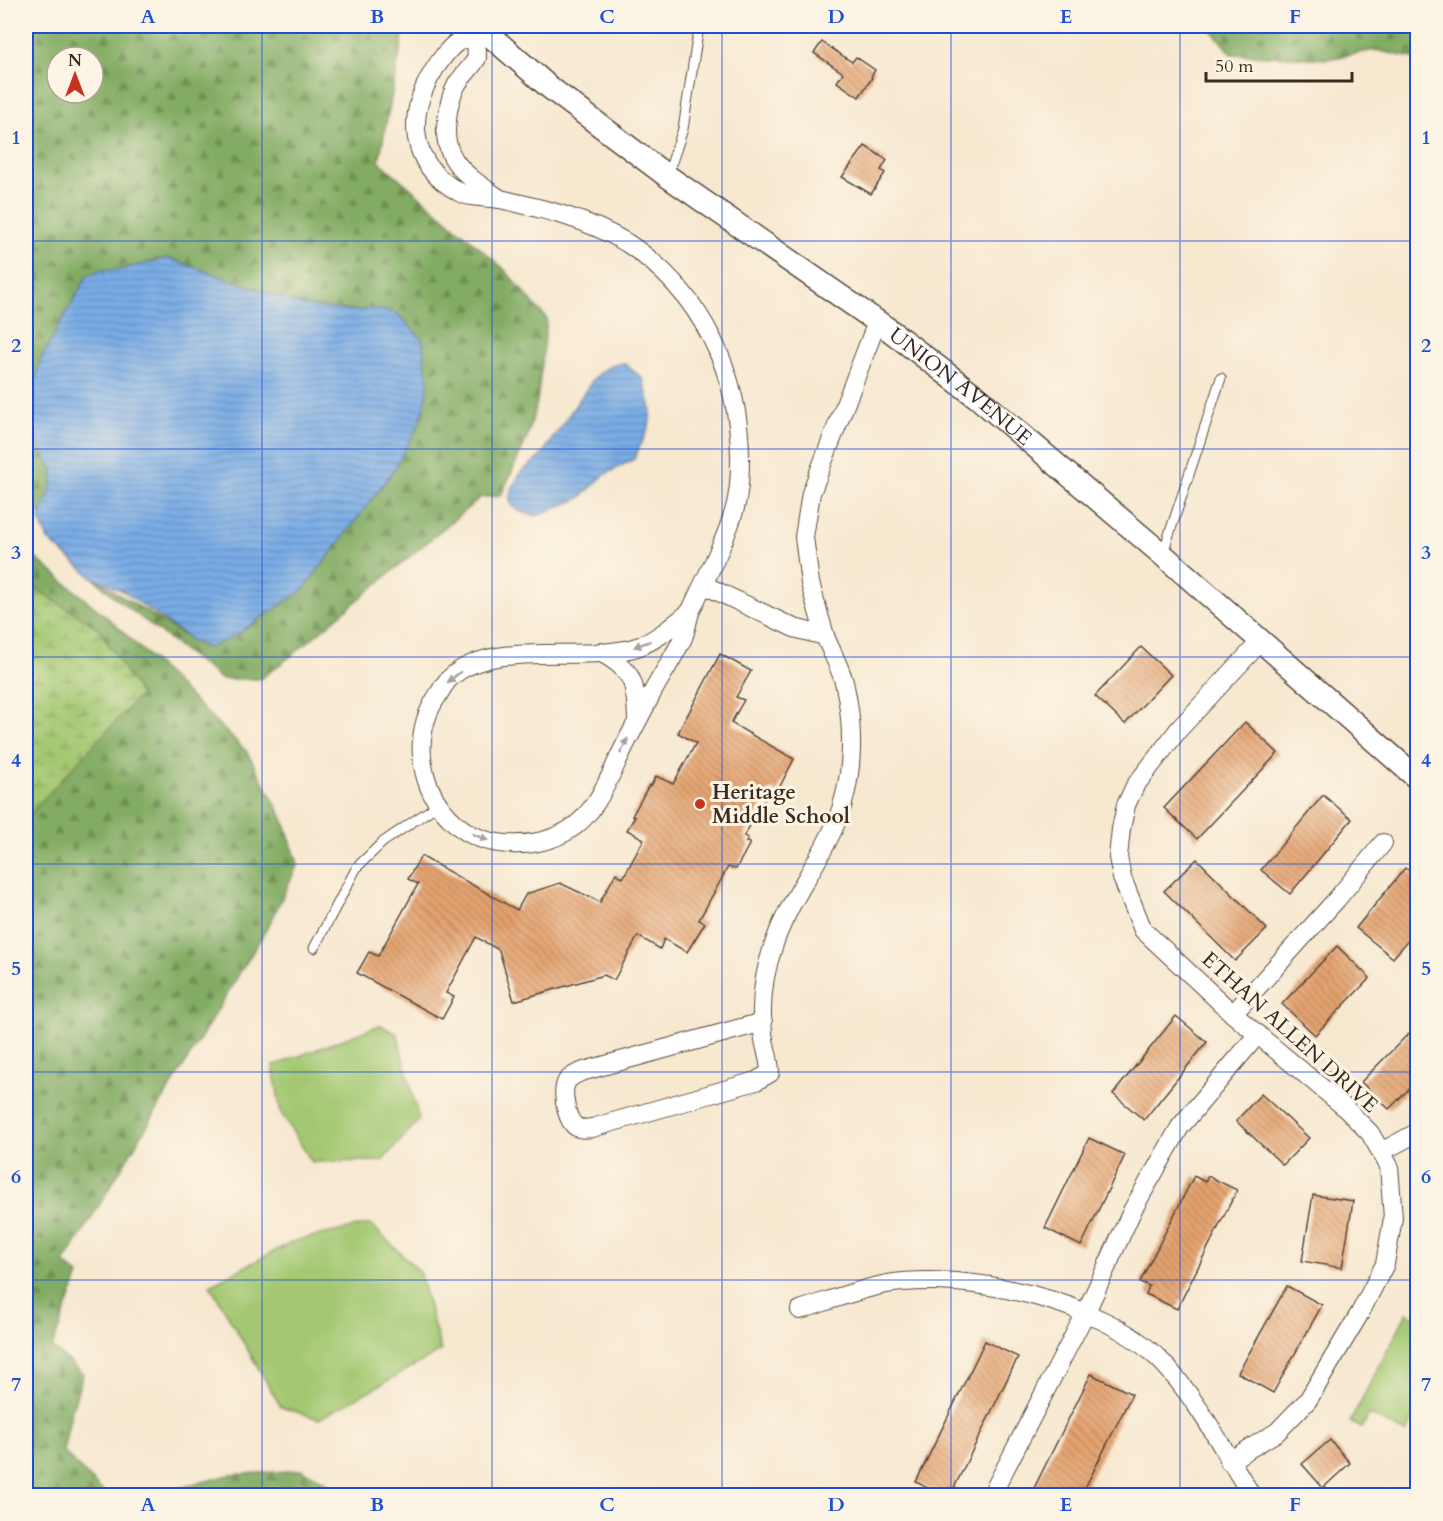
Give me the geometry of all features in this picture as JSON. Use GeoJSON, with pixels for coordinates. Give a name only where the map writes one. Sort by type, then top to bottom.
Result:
{"type":"FeatureCollection","features":[{"type":"Feature","properties":{"kind":"street","name":"UNION AVENUE"},"geometry":{"type":"LineString","coordinates":[[479,29],[549,87],[667,176],[877,322],[976,398],[1163,555],[1418,779]]}},
{"type":"Feature","properties":{"kind":"street"},"geometry":{"type":"LineString","coordinates":[[479,29],[457,42],[439,62],[426,83],[417,106],[415,128],[422,156],[437,176],[461,193],[500,199],[572,217],[626,243],[665,274],[682,293],[710,334],[722,358],[739,422],[740,479],[736,506],[704,585],[690,612],[684,637],[588,814],[573,828],[556,837],[538,843],[510,845],[482,839],[456,824],[439,804],[423,771],[421,738],[428,709],[449,678],[473,663],[504,656],[617,651],[640,646],[666,633],[690,612]]}},
{"type":"Feature","properties":{"kind":"street"},"geometry":{"type":"LineString","coordinates":[[479,29],[477,58],[458,84],[449,102],[446,139],[448,150],[456,164],[467,176],[500,199]]}},
{"type":"Feature","properties":{"kind":"street"},"geometry":{"type":"LineString","coordinates":[[763,1022],[571,1076],[565,1083],[564,1093],[573,1124],[582,1129],[592,1128],[764,1077],[770,1072],[763,1022],[765,978],[772,948],[788,913],[835,826],[850,778],[850,728],[844,682],[825,636],[810,583],[804,537],[811,493],[877,322]]}},
{"type":"Feature","properties":{"kind":"street"},"geometry":{"type":"LineString","coordinates":[[704,585],[794,628],[825,636]]}},
{"type":"Feature","properties":{"kind":"street","name":"ETHAN ALLEN DRIVE"},"geometry":{"type":"LineString","coordinates":[[1230,1461],[1277,1431],[1308,1400],[1360,1313],[1385,1264],[1393,1218],[1389,1166],[1370,1133],[1341,1104],[1233,1014],[1143,930],[1129,899],[1118,857],[1126,805],[1135,786],[1179,729],[1261,641]]}},
{"type":"Feature","properties":{"kind":"street"},"geometry":{"type":"LineString","coordinates":[[600,652],[617,660],[630,676],[636,694],[637,721]]}},
{"type":"Feature","properties":{"kind":"street"},"geometry":{"type":"LineString","coordinates":[[1233,1014],[1337,899],[1383,843]]}},
{"type":"Feature","properties":{"kind":"street"},"geometry":{"type":"LineString","coordinates":[[991,1496],[1086,1312],[1133,1209],[1180,1127],[1258,1034]]}},
{"type":"Feature","properties":{"kind":"street"},"geometry":{"type":"LineString","coordinates":[[1381,1152],[1418,1132]]}},
{"type":"Feature","properties":{"kind":"street"},"geometry":{"type":"LineString","coordinates":[[800,1310],[886,1284],[932,1280],[990,1287],[1052,1301],[1086,1312],[1132,1337],[1158,1358],[1174,1375],[1252,1496]]}},
{"type":"Feature","properties":{"kind":"lane"},"geometry":{"type":"LineString","coordinates":[[667,176],[683,129],[699,26]]}},
{"type":"Feature","properties":{"kind":"lane"},"geometry":{"type":"LineString","coordinates":[[1163,555],[1221,378]]}},
{"type":"Feature","properties":{"kind":"lane"},"geometry":{"type":"LineString","coordinates":[[314,948],[357,867],[383,843],[439,804]]}},
{"type":"Feature","properties":{"kind":"green space"},"geometry":{"type":"Polygon","coordinates":[[[26,26],[405,26],[379,161],[503,268],[547,319],[537,402],[527,438],[501,496],[481,497],[291,656],[260,679],[221,679],[118,600],[92,577],[194,642],[234,636],[303,590],[394,470],[369,308],[359,311],[305,306],[168,258],[119,270],[101,270],[87,276],[41,359],[38,446],[53,470],[52,486],[42,514],[26,506],[26,26]]]}},
{"type":"Feature","properties":{"kind":"green space"},"geometry":{"type":"Polygon","coordinates":[[[1208,26],[1417,26],[1417,59],[1375,50],[1327,59],[1231,54],[1208,26]]]}},
{"type":"Feature","properties":{"kind":"green space"},"geometry":{"type":"Polygon","coordinates":[[[26,550],[114,623],[247,752],[283,818],[298,864],[269,925],[64,1263],[79,1275],[52,1347],[83,1374],[71,1413],[63,1451],[106,1495],[26,1495],[26,550]]]}},
{"type":"Feature","properties":{"kind":"green space"},"geometry":{"type":"Polygon","coordinates":[[[26,582],[99,629],[140,695],[26,818],[26,582]]]}},
{"type":"Feature","properties":{"kind":"green space"},"geometry":{"type":"Polygon","coordinates":[[[380,1025],[397,1034],[419,1120],[382,1161],[312,1162],[281,1113],[273,1066],[380,1025]]]}},
{"type":"Feature","properties":{"kind":"green space"},"geometry":{"type":"Polygon","coordinates":[[[370,1224],[419,1271],[441,1351],[319,1419],[281,1407],[210,1285],[294,1241],[370,1224]]]}},
{"type":"Feature","properties":{"kind":"green space"},"geometry":{"type":"Polygon","coordinates":[[[1407,1313],[1417,1319],[1417,1411],[1406,1433],[1369,1414],[1362,1428],[1350,1422],[1407,1313]]]}},
{"type":"Feature","properties":{"kind":"green space"},"geometry":{"type":"Polygon","coordinates":[[[302,1470],[327,1482],[332,1495],[152,1495],[229,1475],[302,1470]]]}},
{"type":"Feature","properties":{"kind":"water"},"geometry":{"type":"Polygon","coordinates":[[[168,258],[305,306],[359,311],[369,308],[397,313],[422,339],[428,383],[426,401],[419,424],[394,470],[303,590],[234,636],[209,648],[194,642],[123,591],[92,577],[48,540],[39,519],[52,486],[53,470],[38,446],[26,413],[41,359],[87,276],[101,270],[119,270],[168,258]]]}},
{"type":"Feature","properties":{"kind":"water"},"geometry":{"type":"Polygon","coordinates":[[[624,363],[643,379],[651,409],[649,427],[634,459],[604,475],[580,498],[536,516],[513,507],[510,493],[521,472],[541,456],[594,378],[610,366],[624,363]]]}},
{"type":"Feature","properties":{"kind":"building"},"geometry":{"type":"Polygon","coordinates":[[[822,42],[852,62],[856,57],[875,70],[859,97],[837,82],[843,73],[814,53],[822,42]]]}},
{"type":"Feature","properties":{"kind":"building"},"geometry":{"type":"Polygon","coordinates":[[[865,146],[887,160],[881,170],[885,173],[871,194],[842,177],[865,146]]]}},
{"type":"Feature","properties":{"kind":"building"},"geometry":{"type":"Polygon","coordinates":[[[1141,647],[1171,675],[1125,724],[1095,696],[1141,647]]]}},
{"type":"Feature","properties":{"kind":"building"},"geometry":{"type":"Polygon","coordinates":[[[720,654],[751,671],[736,697],[744,700],[731,723],[794,759],[777,792],[771,789],[744,836],[748,838],[746,842],[750,843],[736,869],[728,867],[699,920],[705,923],[687,952],[664,939],[660,949],[638,936],[614,980],[604,975],[514,1001],[499,950],[476,937],[446,993],[454,997],[442,1019],[357,973],[369,952],[378,956],[418,884],[408,879],[421,856],[517,910],[526,894],[560,883],[600,902],[616,873],[623,878],[644,839],[627,830],[649,785],[651,786],[656,776],[673,784],[696,743],[678,733],[720,654]]]}},
{"type":"Feature","properties":{"kind":"building"},"geometry":{"type":"Polygon","coordinates":[[[1245,722],[1278,753],[1197,839],[1164,808],[1245,722]]]}},
{"type":"Feature","properties":{"kind":"building"},"geometry":{"type":"Polygon","coordinates":[[[1323,795],[1352,819],[1290,894],[1261,870],[1323,795]]]}},
{"type":"Feature","properties":{"kind":"building"},"geometry":{"type":"Polygon","coordinates":[[[1197,859],[1267,929],[1235,961],[1164,891],[1197,859]]]}},
{"type":"Feature","properties":{"kind":"building"},"geometry":{"type":"Polygon","coordinates":[[[1405,868],[1418,877],[1418,929],[1393,958],[1356,928],[1405,868]]]}},
{"type":"Feature","properties":{"kind":"building"},"geometry":{"type":"Polygon","coordinates":[[[1337,946],[1370,978],[1315,1035],[1282,1004],[1337,946]]]}},
{"type":"Feature","properties":{"kind":"building"},"geometry":{"type":"Polygon","coordinates":[[[1176,1016],[1207,1042],[1144,1120],[1113,1094],[1176,1016]]]}},
{"type":"Feature","properties":{"kind":"building"},"geometry":{"type":"Polygon","coordinates":[[[1418,1024],[1418,1080],[1389,1109],[1361,1082],[1418,1024]]]}},
{"type":"Feature","properties":{"kind":"building"},"geometry":{"type":"Polygon","coordinates":[[[1261,1094],[1309,1138],[1283,1165],[1236,1121],[1261,1094]]]}},
{"type":"Feature","properties":{"kind":"building"},"geometry":{"type":"Polygon","coordinates":[[[1089,1138],[1125,1155],[1081,1246],[1045,1228],[1089,1138]]]}},
{"type":"Feature","properties":{"kind":"building"},"geometry":{"type":"Polygon","coordinates":[[[1194,1176],[1205,1182],[1208,1176],[1237,1190],[1177,1309],[1146,1294],[1149,1286],[1140,1282],[1194,1176]]]}},
{"type":"Feature","properties":{"kind":"building"},"geometry":{"type":"Polygon","coordinates":[[[1313,1195],[1353,1201],[1342,1268],[1302,1261],[1313,1195]]]}},
{"type":"Feature","properties":{"kind":"building"},"geometry":{"type":"Polygon","coordinates":[[[1287,1286],[1322,1305],[1273,1393],[1238,1373],[1287,1286]]]}},
{"type":"Feature","properties":{"kind":"building"},"geometry":{"type":"Polygon","coordinates":[[[985,1341],[1018,1357],[950,1496],[943,1496],[916,1482],[985,1341]]]}},
{"type":"Feature","properties":{"kind":"building"},"geometry":{"type":"Polygon","coordinates":[[[1091,1374],[1132,1394],[1081,1496],[1030,1496],[1091,1374]]]}},
{"type":"Feature","properties":{"kind":"building"},"geometry":{"type":"Polygon","coordinates":[[[1330,1440],[1350,1463],[1323,1488],[1302,1464],[1330,1440]]]}},
{"type":"Feature","properties":{"kind":"place","name":"Heritage Middle School"},"geometry":{"type":"Point","coordinates":[700,804]}}]}
